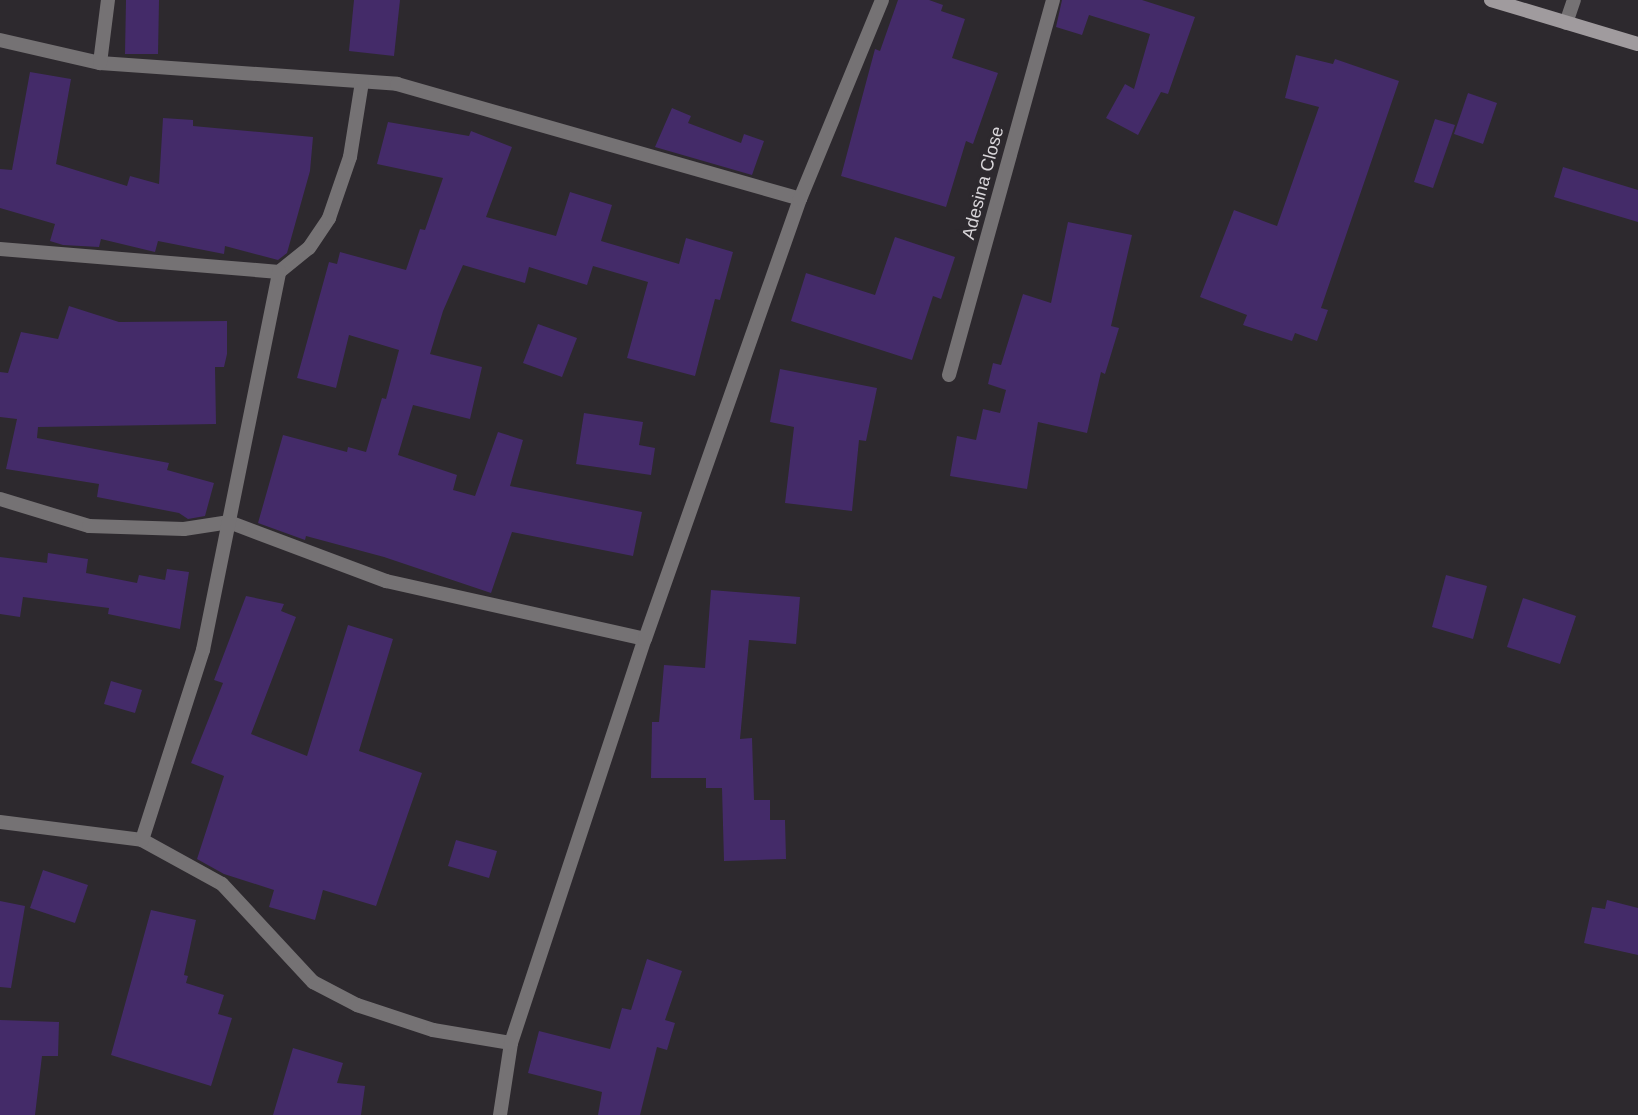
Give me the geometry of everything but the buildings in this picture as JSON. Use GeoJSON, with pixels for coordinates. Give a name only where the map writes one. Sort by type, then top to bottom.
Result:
{"type":"FeatureCollection","features":[{"type":"Feature","properties":{"kind":"main road"},"geometry":{"type":"LineString","coordinates":[[1491,0],[1638,44]]}},
{"type":"Feature","properties":{"kind":"street"},"geometry":{"type":"LineString","coordinates":[[100,63],[108,0]]}},
{"type":"Feature","properties":{"kind":"street"},"geometry":{"type":"LineString","coordinates":[[500,1115],[511,1043],[645,639],[800,199],[882,0]]}},
{"type":"Feature","properties":{"kind":"street","name":"Adesina Close"},"geometry":{"type":"LineString","coordinates":[[949,375],[1053,0]]}},
{"type":"Feature","properties":{"kind":"street"},"geometry":{"type":"LineString","coordinates":[[1566,23],[1574,0]]}},
{"type":"Feature","properties":{"kind":"street"},"geometry":{"type":"LineString","coordinates":[[0,40],[100,63],[397,84],[800,199]]}},
{"type":"Feature","properties":{"kind":"street"},"geometry":{"type":"LineString","coordinates":[[142,839],[203,650],[279,272],[309,248],[329,218],[350,157],[362,82]]}},
{"type":"Feature","properties":{"kind":"street"},"geometry":{"type":"LineString","coordinates":[[0,249],[279,272]]}},
{"type":"Feature","properties":{"kind":"street"},"geometry":{"type":"LineString","coordinates":[[0,499],[89,526],[184,529],[229,522],[386,580],[645,639]]}},
{"type":"Feature","properties":{"kind":"street"},"geometry":{"type":"LineString","coordinates":[[0,822],[142,839],[222,884],[313,982],[357,1005],[433,1030],[511,1043]]}}]}
